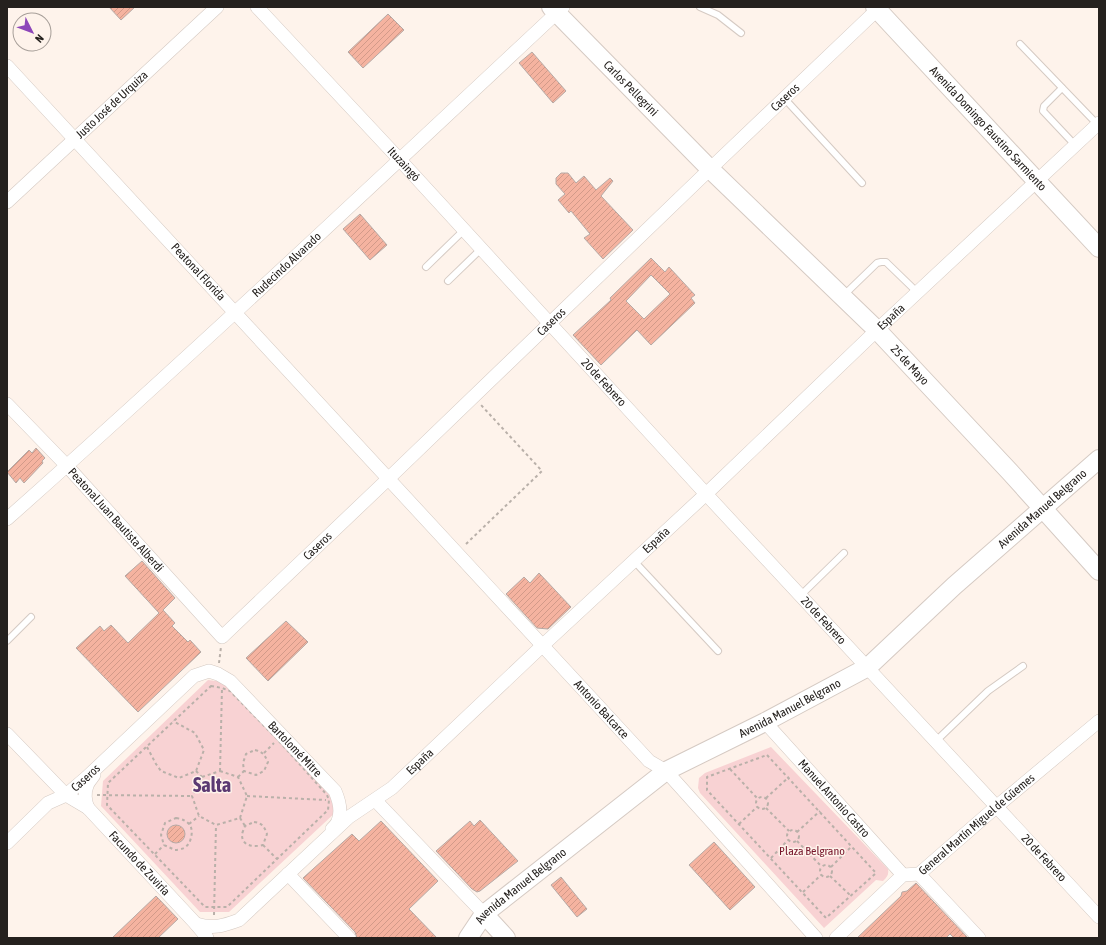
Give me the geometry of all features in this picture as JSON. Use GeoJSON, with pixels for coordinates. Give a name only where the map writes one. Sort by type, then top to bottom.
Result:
{"type":"FeatureCollection","features":[{"type":"Feature","properties":{"kind":"main road","name":"Avenida Domingo Faustino Sarmiento"},"geometry":{"type":"LineString","coordinates":[[877,8],[1099,248]]}},
{"type":"Feature","properties":{"kind":"main road","name":"Carlos Pellegrini"},"geometry":{"type":"LineString","coordinates":[[557,9],[710,169]]}},
{"type":"Feature","properties":{"kind":"main road","name":"25 de Mayo"},"geometry":{"type":"LineString","coordinates":[[710,169],[877,330],[1099,571]]}},
{"type":"Feature","properties":{"kind":"main road","name":"Avenida Manuel Belgrano"},"geometry":{"type":"LineString","coordinates":[[468,938],[484,914],[666,771],[765,722],[868,667],[954,586],[1099,459]]}},
{"type":"Feature","properties":{"kind":"main road"},"geometry":{"type":"LineString","coordinates":[[484,914],[506,938]]}},
{"type":"Feature","properties":{"kind":"street","name":"Justo José de Urquiza"},"geometry":{"type":"LineString","coordinates":[[7,202],[217,7]]}},
{"type":"Feature","properties":{"kind":"street","name":"Ituzaingó"},"geometry":{"type":"LineString","coordinates":[[257,7],[400,160],[549,324]]}},
{"type":"Feature","properties":{"kind":"street","name":"Caseros"},"geometry":{"type":"LineString","coordinates":[[222,637],[474,397],[877,8]]}},
{"type":"Feature","properties":{"kind":"street","name":"Rudecindo Alvarado"},"geometry":{"type":"LineString","coordinates":[[7,519],[67,466],[400,160],[557,9]]}},
{"type":"Feature","properties":{"kind":"street","name":"Peatonal Florida"},"geometry":{"type":"LineString","coordinates":[[7,66],[235,311],[388,479]]}},
{"type":"Feature","properties":{"kind":"street","name":"España"},"geometry":{"type":"LineString","coordinates":[[210,932],[239,920],[349,817],[392,788],[706,494],[877,330],[1098,124]]}},
{"type":"Feature","properties":{"kind":"street","name":"20 de Febrero"},"geometry":{"type":"LineString","coordinates":[[549,324],[1099,917]]}},
{"type":"Feature","properties":{"kind":"street","name":"Peatonal Juan Bautista Alberdi"},"geometry":{"type":"LineString","coordinates":[[7,404],[67,466],[222,637]]}},
{"type":"Feature","properties":{"kind":"street","name":"Antonio Balcarce"},"geometry":{"type":"LineString","coordinates":[[388,479],[649,761],[666,771],[816,938]]}},
{"type":"Feature","properties":{"kind":"street","name":"Caseros"},"geometry":{"type":"LineString","coordinates":[[7,843],[48,804],[66,795],[100,765],[194,676],[208,671],[218,674]]}},
{"type":"Feature","properties":{"kind":"street","name":"Bartolomé Mitre"},"geometry":{"type":"LineString","coordinates":[[218,674],[230,681],[330,786],[338,796],[334,802]]}},
{"type":"Feature","properties":{"kind":"street","name":"General Martín Miguel de Güemes"},"geometry":{"type":"LineString","coordinates":[[836,938],[903,875],[919,874],[996,806],[1099,721]]}},
{"type":"Feature","properties":{"kind":"street","name":"Manuel Antonio Castro"},"geometry":{"type":"LineString","coordinates":[[765,722],[903,875]]}},
{"type":"Feature","properties":{"kind":"street","name":"Facundo de Zuviría"},"geometry":{"type":"LineString","coordinates":[[7,734],[66,795],[88,808],[206,936],[210,932]]}},
{"type":"Feature","properties":{"kind":"street"},"geometry":{"type":"LineString","coordinates":[[88,808],[86,804],[87,785],[100,765]]}},
{"type":"Feature","properties":{"kind":"street"},"geometry":{"type":"LineString","coordinates":[[375,800],[484,914]]}},
{"type":"Feature","properties":{"kind":"street"},"geometry":{"type":"LineString","coordinates":[[327,838],[338,820],[334,802]]}},
{"type":"Feature","properties":{"kind":"street"},"geometry":{"type":"LineString","coordinates":[[288,874],[349,938]]}},
{"type":"Feature","properties":{"kind":"street"},"geometry":{"type":"LineString","coordinates":[[919,874],[979,938]]}},
{"type":"Feature","properties":{"kind":"lane"},"geometry":{"type":"LineString","coordinates":[[700,7],[718,15],[741,33]]}},
{"type":"Feature","properties":{"kind":"lane"},"geometry":{"type":"LineString","coordinates":[[1020,44],[1098,124]]}},
{"type":"Feature","properties":{"kind":"lane"},"geometry":{"type":"LineString","coordinates":[[1062,88],[1044,106],[1043,111],[1076,146]]}},
{"type":"Feature","properties":{"kind":"lane"},"geometry":{"type":"LineString","coordinates":[[784,98],[862,183]]}},
{"type":"Feature","properties":{"kind":"lane"},"geometry":{"type":"LineString","coordinates":[[426,267],[464,230]]}},
{"type":"Feature","properties":{"kind":"lane"},"geometry":{"type":"LineString","coordinates":[[448,281],[481,249]]}},
{"type":"Feature","properties":{"kind":"lane"},"geometry":{"type":"LineString","coordinates":[[842,297],[877,263],[881,262],[886,262],[918,293]]}},
{"type":"Feature","properties":{"kind":"lane"},"geometry":{"type":"LineString","coordinates":[[801,595],[844,553]]}},
{"type":"Feature","properties":{"kind":"lane"},"geometry":{"type":"LineString","coordinates":[[634,561],[718,651]]}},
{"type":"Feature","properties":{"kind":"lane"},"geometry":{"type":"LineString","coordinates":[[7,641],[31,617]]}},
{"type":"Feature","properties":{"kind":"lane"},"geometry":{"type":"LineString","coordinates":[[936,741],[988,691],[1023,666]]}},
{"type":"Feature","properties":{"kind":"path"},"geometry":{"type":"LineString","coordinates":[[466,544],[542,471],[474,397]]}},
{"type":"Feature","properties":{"kind":"path"},"geometry":{"type":"LineString","coordinates":[[218,674],[222,637]]}},
{"type":"Feature","properties":{"kind":"path"},"geometry":{"type":"LineString","coordinates":[[211,686],[230,691],[278,740],[334,802],[328,810],[226,907],[205,907],[107,804],[107,795],[108,783],[211,686]]}},
{"type":"Feature","properties":{"kind":"path"},"geometry":{"type":"LineString","coordinates":[[220,771],[222,688]]}},
{"type":"Feature","properties":{"kind":"path"},"geometry":{"type":"LineString","coordinates":[[147,747],[161,771],[179,778],[196,771],[204,750],[195,733],[173,721]]}},
{"type":"Feature","properties":{"kind":"path"},"geometry":{"type":"LineString","coordinates":[[264,753],[278,740]]}},
{"type":"Feature","properties":{"kind":"path"},"geometry":{"type":"LineString","coordinates":[[254,750],[264,753],[268,762],[264,771],[256,775],[244,771],[243,763],[246,754],[254,750]]}},
{"type":"Feature","properties":{"kind":"path"},"geometry":{"type":"LineString","coordinates":[[767,755],[789,777],[876,873],[826,918],[707,790],[707,777],[730,769],[767,755]]}},
{"type":"Feature","properties":{"kind":"path"},"geometry":{"type":"LineString","coordinates":[[730,769],[757,798]]}},
{"type":"Feature","properties":{"kind":"path"},"geometry":{"type":"LineString","coordinates":[[196,771],[202,777]]}},
{"type":"Feature","properties":{"kind":"path"},"geometry":{"type":"LineString","coordinates":[[240,818],[216,825],[200,816],[192,796],[202,777],[220,771],[238,777],[247,796],[240,818],[245,826]]}},
{"type":"Feature","properties":{"kind":"path"},"geometry":{"type":"LineString","coordinates":[[238,777],[244,771]]}},
{"type":"Feature","properties":{"kind":"path"},"geometry":{"type":"LineString","coordinates":[[757,798],[766,798],[789,777]]}},
{"type":"Feature","properties":{"kind":"path"},"geometry":{"type":"LineString","coordinates":[[86,795],[192,796]]}},
{"type":"Feature","properties":{"kind":"path"},"geometry":{"type":"LineString","coordinates":[[247,796],[334,802]]}},
{"type":"Feature","properties":{"kind":"path"},"geometry":{"type":"LineString","coordinates":[[757,798],[755,802],[757,807]]}},
{"type":"Feature","properties":{"kind":"path"},"geometry":{"type":"LineString","coordinates":[[766,798],[768,804],[766,808]]}},
{"type":"Feature","properties":{"kind":"path"},"geometry":{"type":"LineString","coordinates":[[739,824],[757,807]]}},
{"type":"Feature","properties":{"kind":"path"},"geometry":{"type":"LineString","coordinates":[[757,807],[762,809],[766,808],[789,831],[792,830],[797,832]]}},
{"type":"Feature","properties":{"kind":"path"},"geometry":{"type":"LineString","coordinates":[[797,832],[820,811]]}},
{"type":"Feature","properties":{"kind":"path"},"geometry":{"type":"LineString","coordinates":[[189,824],[200,816]]}},
{"type":"Feature","properties":{"kind":"path"},"geometry":{"type":"LineString","coordinates":[[176,818],[183,819],[189,824],[193,833],[190,843],[185,848],[175,850],[164,845],[161,835],[165,823],[176,818]]}},
{"type":"Feature","properties":{"kind":"path"},"geometry":{"type":"LineString","coordinates":[[254,822],[263,825],[267,834],[263,845],[255,847],[247,845],[242,835],[245,826],[254,822]]}},
{"type":"Feature","properties":{"kind":"path"},"geometry":{"type":"LineString","coordinates":[[210,932],[214,907],[216,825]]}},
{"type":"Feature","properties":{"kind":"path"},"geometry":{"type":"LineString","coordinates":[[788,840],[786,834],[789,831]]}},
{"type":"Feature","properties":{"kind":"path"},"geometry":{"type":"LineString","coordinates":[[797,832],[799,835],[797,841]]}},
{"type":"Feature","properties":{"kind":"path"},"geometry":{"type":"LineString","coordinates":[[771,858],[788,840]]}},
{"type":"Feature","properties":{"kind":"path"},"geometry":{"type":"LineString","coordinates":[[788,840],[793,842],[797,841],[822,867]]}},
{"type":"Feature","properties":{"kind":"path"},"geometry":{"type":"LineString","coordinates":[[154,854],[164,845]]}},
{"type":"Feature","properties":{"kind":"path"},"geometry":{"type":"LineString","coordinates":[[263,845],[277,859]]}},
{"type":"Feature","properties":{"kind":"path"},"geometry":{"type":"LineString","coordinates":[[830,876],[832,870],[831,867],[851,847]]}},
{"type":"Feature","properties":{"kind":"path"},"geometry":{"type":"LineString","coordinates":[[822,867],[825,865],[831,867]]}},
{"type":"Feature","properties":{"kind":"path"},"geometry":{"type":"LineString","coordinates":[[803,892],[821,875],[820,872],[822,867]]}},
{"type":"Feature","properties":{"kind":"path"},"geometry":{"type":"LineString","coordinates":[[821,875],[824,877],[830,876]]}},
{"type":"Feature","properties":{"kind":"path"},"geometry":{"type":"LineString","coordinates":[[830,876],[851,896]]}},
{"type":"Feature","properties":{"kind":"green space"},"geometry":{"type":"Polygon","coordinates":[[[208,680],[224,682],[332,796],[337,811],[229,912],[200,912],[101,806],[103,781],[208,680]]]}},
{"type":"Feature","properties":{"kind":"green space","name":"Plaza Belgrano"},"geometry":{"type":"Polygon","coordinates":[[[771,747],[888,869],[887,876],[883,881],[876,880],[824,928],[700,793],[698,788],[699,778],[705,773],[771,747]]]}},
{"type":"Feature","properties":{"kind":"building"},"geometry":{"type":"Polygon","coordinates":[[[109,7],[135,7],[121,20],[109,7]]]}},
{"type":"Feature","properties":{"kind":"building"},"geometry":{"type":"Polygon","coordinates":[[[388,14],[404,30],[363,68],[348,52],[388,14]]]}},
{"type":"Feature","properties":{"kind":"building"},"geometry":{"type":"Polygon","coordinates":[[[532,52],[566,91],[553,103],[519,63],[532,52]]]}},
{"type":"Feature","properties":{"kind":"building"},"geometry":{"type":"Polygon","coordinates":[[[561,173],[568,173],[576,183],[584,176],[596,190],[610,178],[613,181],[601,196],[633,230],[603,259],[584,238],[590,234],[571,211],[569,213],[558,200],[565,194],[556,184],[556,178],[561,173]]]}},
{"type":"Feature","properties":{"kind":"building"},"geometry":{"type":"Polygon","coordinates":[[[360,214],[387,245],[370,260],[343,229],[360,214]]]}},
{"type":"Feature","properties":{"kind":"building"},"geometry":{"type":"Polygon","coordinates":[[[651,258],[665,272],[669,267],[695,295],[691,298],[695,303],[651,345],[637,330],[601,365],[573,335],[611,300],[610,298],[651,258]],[[651,275],[626,301],[644,319],[670,294],[651,275]]]}},
{"type":"Feature","properties":{"kind":"building"},"geometry":{"type":"Polygon","coordinates":[[[36,448],[45,458],[42,461],[43,463],[24,483],[20,478],[16,483],[7,472],[29,450],[32,453],[36,448]]]}},
{"type":"Feature","properties":{"kind":"building"},"geometry":{"type":"Polygon","coordinates":[[[142,561],[175,598],[163,610],[175,623],[172,626],[188,642],[190,640],[201,652],[138,712],[76,648],[100,626],[104,631],[111,625],[128,643],[159,613],[125,576],[142,561]]]}},
{"type":"Feature","properties":{"kind":"building"},"geometry":{"type":"Polygon","coordinates":[[[539,573],[571,607],[548,629],[537,628],[506,594],[524,577],[530,583],[539,573]]]}},
{"type":"Feature","properties":{"kind":"building"},"geometry":{"type":"Polygon","coordinates":[[[286,621],[308,642],[268,681],[246,658],[286,621]]]}},
{"type":"Feature","properties":{"kind":"building"},"geometry":{"type":"Polygon","coordinates":[[[480,820],[518,861],[477,892],[472,889],[436,851],[470,821],[474,826],[480,820]]]}},
{"type":"Feature","properties":{"kind":"building"},"geometry":{"type":"Polygon","coordinates":[[[381,821],[438,881],[409,909],[437,938],[357,938],[355,932],[303,878],[352,834],[359,841],[381,821]]]}},
{"type":"Feature","properties":{"kind":"building"},"geometry":{"type":"Polygon","coordinates":[[[176,825],[182,828],[185,834],[182,840],[176,843],[170,840],[167,834],[170,828],[176,825]]]}},
{"type":"Feature","properties":{"kind":"building"},"geometry":{"type":"Polygon","coordinates":[[[714,842],[755,887],[730,910],[689,865],[714,842]]]}},
{"type":"Feature","properties":{"kind":"building"},"geometry":{"type":"Polygon","coordinates":[[[561,877],[587,909],[577,917],[551,885],[561,877]]]}},
{"type":"Feature","properties":{"kind":"building"},"geometry":{"type":"Polygon","coordinates":[[[916,883],[968,938],[954,938],[950,934],[946,938],[857,938],[901,896],[902,892],[907,891],[916,883]]]}},
{"type":"Feature","properties":{"kind":"building"},"geometry":{"type":"Polygon","coordinates":[[[156,896],[178,919],[158,938],[112,938],[156,896]]]}},
{"type":"Feature","properties":{"kind":"district","name":"Salta"},"geometry":{"type":"Point","coordinates":[212,785]}}]}
